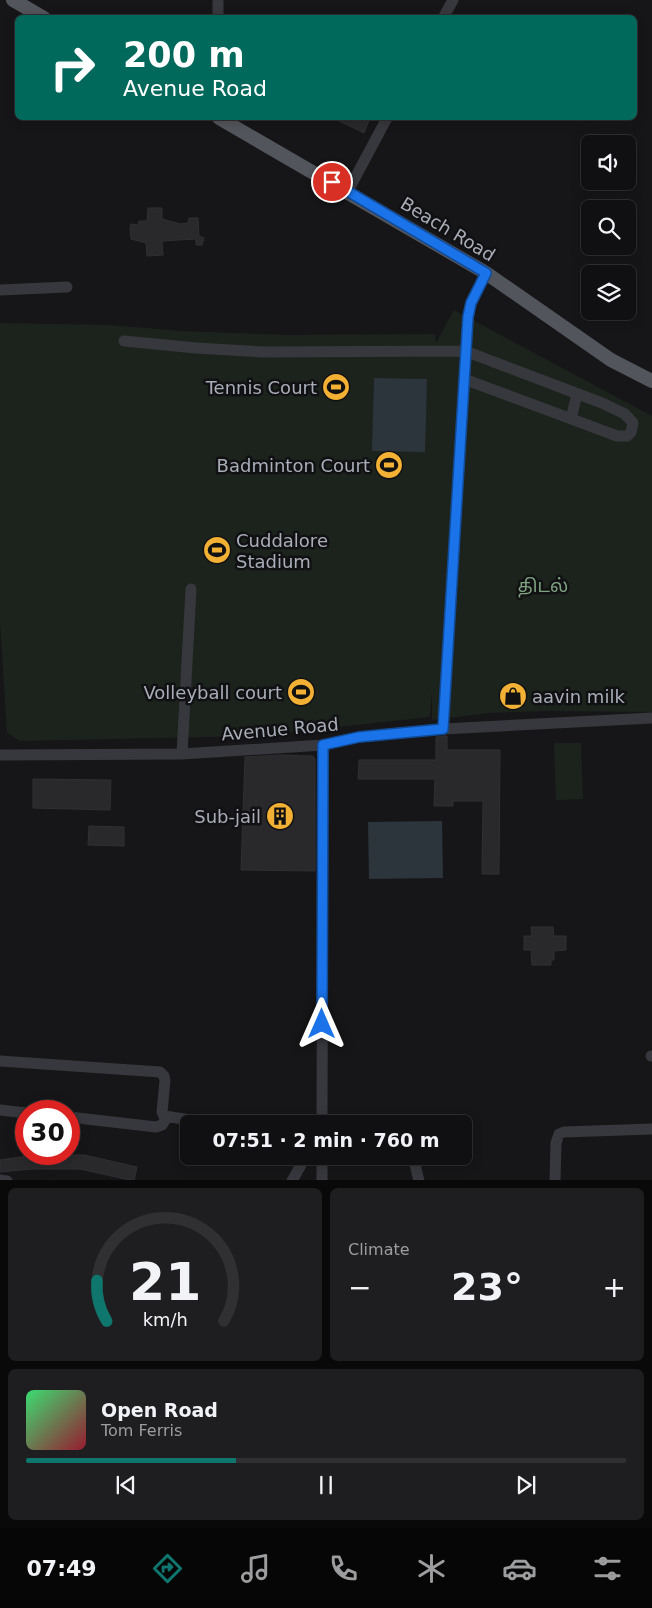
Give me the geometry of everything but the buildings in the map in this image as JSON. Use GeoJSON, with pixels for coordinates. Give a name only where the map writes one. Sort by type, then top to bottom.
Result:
{"type":"FeatureCollection","features":[{"type":"Feature","properties":{"kind":"main road"},"geometry":{"type":"LineString","coordinates":[[13,0],[39,15]]}},
{"type":"Feature","properties":{"kind":"main road","name":"Beach Road"},"geometry":{"type":"LineString","coordinates":[[224,120],[486,273],[611,360],[652,381]]}},
{"type":"Feature","properties":{"kind":"street"},"geometry":{"type":"LineString","coordinates":[[218,0],[218,15]]}},
{"type":"Feature","properties":{"kind":"street"},"geometry":{"type":"LineString","coordinates":[[445,15],[453,0]]}},
{"type":"Feature","properties":{"kind":"street"},"geometry":{"type":"LineString","coordinates":[[348,191],[386,120]]}},
{"type":"Feature","properties":{"kind":"street"},"geometry":{"type":"LineString","coordinates":[[443,729],[466,351],[471,303],[486,273]]}},
{"type":"Feature","properties":{"kind":"street"},"geometry":{"type":"LineString","coordinates":[[0,290],[67,287]]}},
{"type":"Feature","properties":{"kind":"street"},"geometry":{"type":"LineString","coordinates":[[124,341],[263,352],[466,351],[625,414],[633,423],[633,428],[628,436],[617,436],[464,379]]}},
{"type":"Feature","properties":{"kind":"street"},"geometry":{"type":"LineString","coordinates":[[570,419],[578,394]]}},
{"type":"Feature","properties":{"kind":"street"},"geometry":{"type":"LineString","coordinates":[[182,754],[192,590]]}},
{"type":"Feature","properties":{"kind":"street","name":"Avenue Road"},"geometry":{"type":"LineString","coordinates":[[0,755],[182,754],[323,745],[359,737],[443,729],[652,718]]}},
{"type":"Feature","properties":{"kind":"street"},"geometry":{"type":"LineString","coordinates":[[322,1115],[323,745]]}},
{"type":"Feature","properties":{"kind":"street"},"geometry":{"type":"LineString","coordinates":[[0,1061],[160,1072],[165,1080],[162,1112],[167,1117],[180,1119]]}},
{"type":"Feature","properties":{"kind":"street"},"geometry":{"type":"LineString","coordinates":[[0,1110],[15,1112]]}},
{"type":"Feature","properties":{"kind":"street"},"geometry":{"type":"LineString","coordinates":[[80,1118],[156,1127],[162,1125],[167,1117]]}},
{"type":"Feature","properties":{"kind":"street"},"geometry":{"type":"LineString","coordinates":[[555,1180],[556,1137],[559,1134],[564,1132],[652,1129]]}},
{"type":"Feature","properties":{"kind":"street"},"geometry":{"type":"LineString","coordinates":[[292,1180],[301,1165]]}},
{"type":"Feature","properties":{"kind":"street"},"geometry":{"type":"LineString","coordinates":[[322,1165],[322,1180]]}},
{"type":"Feature","properties":{"kind":"street"},"geometry":{"type":"LineString","coordinates":[[415,1165],[419,1180]]}},
{"type":"Feature","properties":{"kind":"street"},"geometry":{"type":"LineString","coordinates":[[0,1180],[7,1180]]}},
{"type":"Feature","properties":{"kind":"green space","name":"Cuddalore Stadium"},"geometry":{"type":"Polygon","coordinates":[[[454,310],[652,416],[652,712],[550,711],[488,713],[432,720],[432,692],[430,717],[255,736],[20,741],[7,733],[0,622],[0,323],[110,325],[180,331],[286,335],[435,334],[436,343],[454,310]]]}},
{"type":"Feature","properties":{"kind":"green space"},"geometry":{"type":"Polygon","coordinates":[[[554,743],[581,743],[583,799],[556,800],[554,743]]]}},
{"type":"Feature","properties":{"kind":"shaded area"},"geometry":{"type":"Polygon","coordinates":[[[374,378],[427,379],[425,452],[372,451],[374,378]]]}},
{"type":"Feature","properties":{"kind":"shaded area"},"geometry":{"type":"Polygon","coordinates":[[[442,821],[443,878],[369,879],[368,822],[442,821]]]}},
{"type":"Feature","properties":{"kind":"place","name":"Tennis Court"},"geometry":{"type":"Point","coordinates":[336,387]}},
{"type":"Feature","properties":{"kind":"place","name":"Badminton Court"},"geometry":{"type":"Point","coordinates":[389,465]}},
{"type":"Feature","properties":{"kind":"place","name":"Cuddalore Stadium"},"geometry":{"type":"Point","coordinates":[217,550]}},
{"type":"Feature","properties":{"kind":"place","name":"Volleyball court"},"geometry":{"type":"Point","coordinates":[301,692]}},
{"type":"Feature","properties":{"kind":"place","name":"aavin milk"},"geometry":{"type":"Point","coordinates":[513,696]}},
{"type":"Feature","properties":{"kind":"place","name":"Sub-jail"},"geometry":{"type":"Point","coordinates":[280,816]}},
{"type":"Feature","properties":{"kind":"route"},"geometry":{"type":"LineString","coordinates":[[322,1024],[323,745],[359,737],[443,729],[468,317],[471,303],[486,273],[332,182]]}},
{"type":"Feature","properties":{"kind":"park label","name":"திடல்"},"geometry":{"type":"Point","coordinates":[543,585]}}]}
